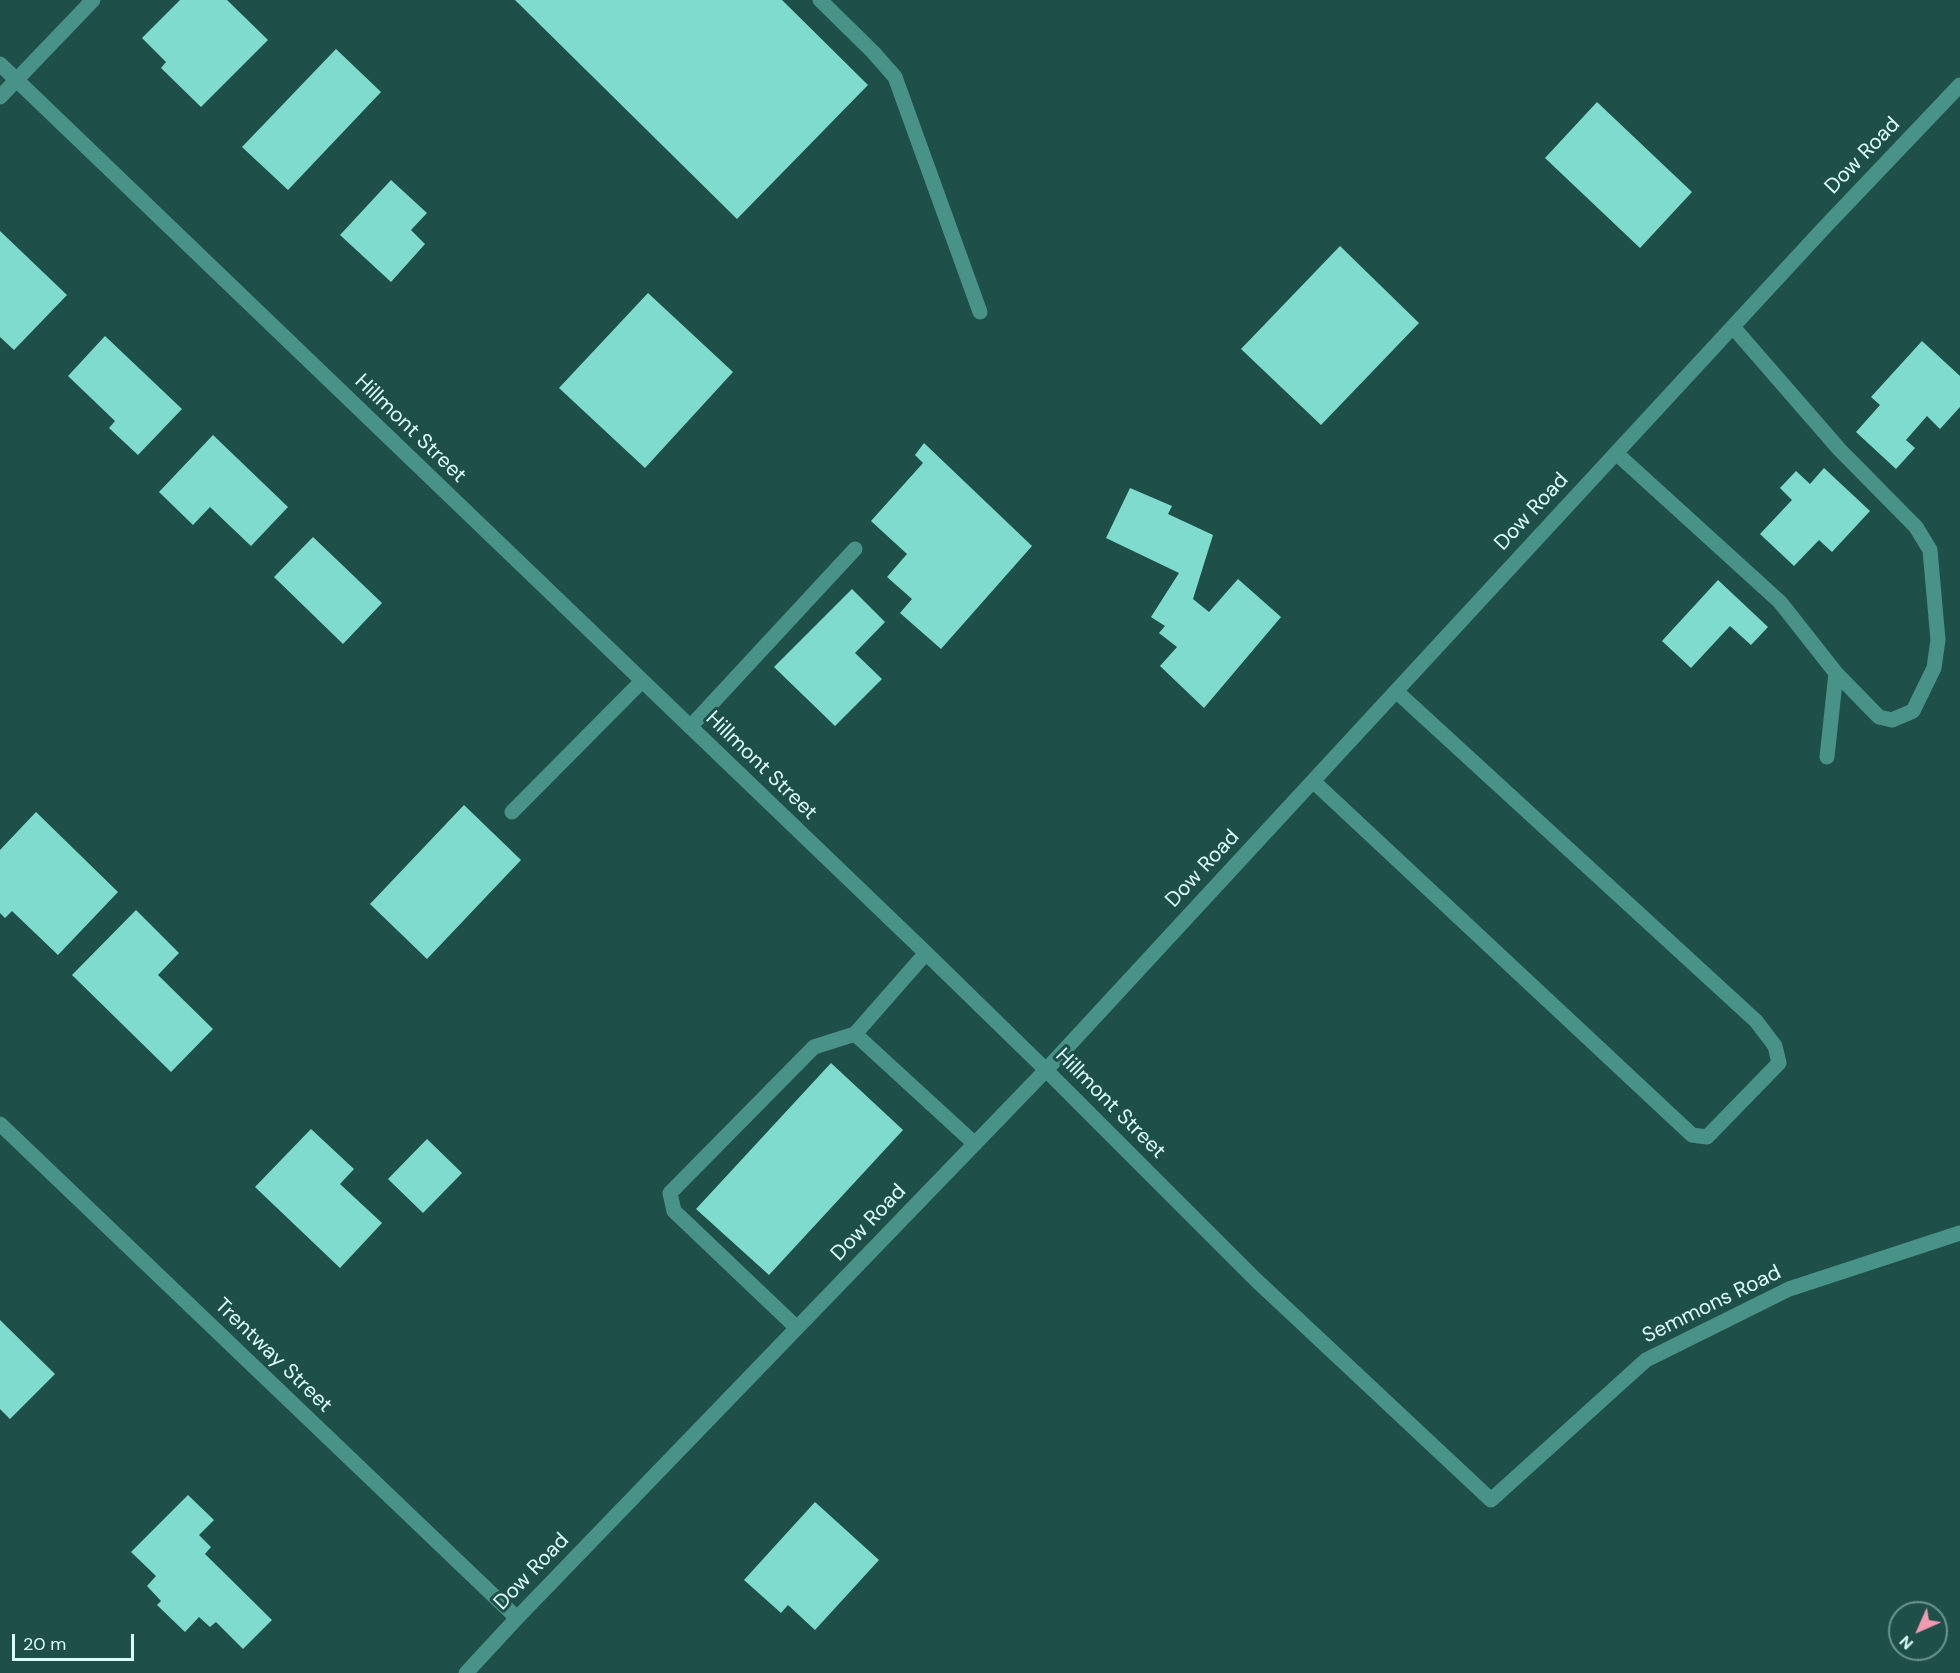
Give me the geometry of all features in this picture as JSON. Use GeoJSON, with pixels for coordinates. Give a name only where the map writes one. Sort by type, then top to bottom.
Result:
{"type":"FeatureCollection","features":[{"type":"Feature","properties":{"kind":"street"},"geometry":{"type":"LineString","coordinates":[[0,98],[93,0]]}},
{"type":"Feature","properties":{"kind":"street"},"geometry":{"type":"LineString","coordinates":[[820,0],[895,77],[980,312]]}},
{"type":"Feature","properties":{"kind":"street","name":"Hillmont Street"},"geometry":{"type":"LineString","coordinates":[[0,64],[926,953],[1255,1279],[1491,1500]]}},
{"type":"Feature","properties":{"kind":"street","name":"Dow Road"},"geometry":{"type":"LineString","coordinates":[[466,1673],[1046,1070],[1616,453],[1960,85]]}},
{"type":"Feature","properties":{"kind":"street"},"geometry":{"type":"LineString","coordinates":[[1616,453],[1780,602],[1836,673],[1879,717],[1892,720],[1913,711],[1934,668],[1938,640],[1930,550],[1916,527],[1839,449],[1733,327]]}},
{"type":"Feature","properties":{"kind":"street"},"geometry":{"type":"LineString","coordinates":[[690,727],[855,549]]}},
{"type":"Feature","properties":{"kind":"street"},"geometry":{"type":"LineString","coordinates":[[1827,757],[1836,673]]}},
{"type":"Feature","properties":{"kind":"street"},"geometry":{"type":"LineString","coordinates":[[512,812],[642,681]]}},
{"type":"Feature","properties":{"kind":"street"},"geometry":{"type":"LineString","coordinates":[[1312,781],[1692,1135],[1707,1137],[1779,1063],[1775,1046],[1756,1021],[1396,691]]}},
{"type":"Feature","properties":{"kind":"street"},"geometry":{"type":"LineString","coordinates":[[797,1328],[674,1211],[670,1193],[814,1047],[855,1034],[926,953]]}},
{"type":"Feature","properties":{"kind":"street"},"geometry":{"type":"LineString","coordinates":[[855,1034],[975,1144]]}},
{"type":"Feature","properties":{"kind":"street","name":"Trentway Street"},"geometry":{"type":"LineString","coordinates":[[0,1124],[517,1618]]}},
{"type":"Feature","properties":{"kind":"street","name":"Semmons Road"},"geometry":{"type":"LineString","coordinates":[[1491,1500],[1646,1360],[1789,1289],[1960,1233]]}},
{"type":"Feature","properties":{"kind":"building"},"geometry":{"type":"Polygon","coordinates":[[[180,0],[227,0],[268,40],[201,107],[161,68],[166,62],[142,38],[180,0]]]}},
{"type":"Feature","properties":{"kind":"building"},"geometry":{"type":"Polygon","coordinates":[[[515,0],[782,0],[868,85],[737,219],[515,0]]]}},
{"type":"Feature","properties":{"kind":"building"},"geometry":{"type":"Polygon","coordinates":[[[336,49],[381,92],[288,190],[242,147],[336,49]]]}},
{"type":"Feature","properties":{"kind":"building"},"geometry":{"type":"Polygon","coordinates":[[[1597,102],[1692,192],[1640,248],[1545,158],[1597,102]]]}},
{"type":"Feature","properties":{"kind":"building"},"geometry":{"type":"Polygon","coordinates":[[[391,180],[427,213],[411,230],[425,244],[391,282],[340,235],[391,180]]]}},
{"type":"Feature","properties":{"kind":"building"},"geometry":{"type":"Polygon","coordinates":[[[0,231],[67,295],[14,350],[0,337],[0,231]]]}},
{"type":"Feature","properties":{"kind":"building"},"geometry":{"type":"Polygon","coordinates":[[[1340,246],[1419,323],[1321,425],[1241,349],[1340,246]]]}},
{"type":"Feature","properties":{"kind":"building"},"geometry":{"type":"Polygon","coordinates":[[[648,293],[733,372],[645,468],[559,388],[648,293]]]}},
{"type":"Feature","properties":{"kind":"building"},"geometry":{"type":"Polygon","coordinates":[[[105,336],[182,409],[138,455],[109,428],[115,421],[68,376],[105,336]]]}},
{"type":"Feature","properties":{"kind":"building"},"geometry":{"type":"Polygon","coordinates":[[[1922,341],[1960,376],[1960,407],[1940,429],[1927,416],[1906,440],[1915,448],[1896,469],[1856,432],[1880,405],[1871,397],[1922,341]]]}},
{"type":"Feature","properties":{"kind":"building"},"geometry":{"type":"Polygon","coordinates":[[[213,435],[288,507],[251,546],[210,507],[193,525],[159,492],[213,435]]]}},
{"type":"Feature","properties":{"kind":"building"},"geometry":{"type":"Polygon","coordinates":[[[924,443],[1032,546],[941,649],[900,613],[912,599],[887,577],[907,554],[871,521],[923,463],[915,455],[924,443]]]}},
{"type":"Feature","properties":{"kind":"building"},"geometry":{"type":"Polygon","coordinates":[[[1824,468],[1870,511],[1832,552],[1819,540],[1794,566],[1760,534],[1792,500],[1780,488],[1796,471],[1810,484],[1824,468]]]}},
{"type":"Feature","properties":{"kind":"building"},"geometry":{"type":"Polygon","coordinates":[[[1130,488],[1172,506],[1168,514],[1213,535],[1193,599],[1209,612],[1238,579],[1281,617],[1204,708],[1160,666],[1177,647],[1159,633],[1165,626],[1151,617],[1179,573],[1106,538],[1130,488]]]}},
{"type":"Feature","properties":{"kind":"building"},"geometry":{"type":"Polygon","coordinates":[[[313,537],[382,603],[343,644],[274,577],[313,537]]]}},
{"type":"Feature","properties":{"kind":"building"},"geometry":{"type":"Polygon","coordinates":[[[1718,580],[1768,627],[1751,645],[1730,626],[1691,668],[1662,641],[1718,580]]]}},
{"type":"Feature","properties":{"kind":"building"},"geometry":{"type":"Polygon","coordinates":[[[852,589],[885,622],[855,653],[882,679],[835,726],[774,667],[852,589]]]}},
{"type":"Feature","properties":{"kind":"building"},"geometry":{"type":"Polygon","coordinates":[[[464,805],[521,860],[427,959],[370,904],[464,805]]]}},
{"type":"Feature","properties":{"kind":"building"},"geometry":{"type":"Polygon","coordinates":[[[36,812],[118,892],[58,955],[12,911],[5,918],[0,913],[0,850],[36,812]]]}},
{"type":"Feature","properties":{"kind":"building"},"geometry":{"type":"Polygon","coordinates":[[[136,910],[179,953],[158,975],[213,1029],[171,1072],[72,975],[136,910]]]}},
{"type":"Feature","properties":{"kind":"building"},"geometry":{"type":"Polygon","coordinates":[[[831,1063],[903,1130],[769,1275],[696,1209],[831,1063]]]}},
{"type":"Feature","properties":{"kind":"building"},"geometry":{"type":"Polygon","coordinates":[[[311,1129],[354,1169],[340,1184],[382,1223],[340,1268],[255,1187],[311,1129]]]}},
{"type":"Feature","properties":{"kind":"building"},"geometry":{"type":"Polygon","coordinates":[[[427,1139],[462,1173],[423,1213],[388,1179],[427,1139]]]}},
{"type":"Feature","properties":{"kind":"building"},"geometry":{"type":"Polygon","coordinates":[[[0,1320],[55,1374],[10,1419],[0,1409],[0,1320]]]}},
{"type":"Feature","properties":{"kind":"building"},"geometry":{"type":"Polygon","coordinates":[[[188,1495],[214,1520],[199,1535],[211,1547],[205,1554],[272,1620],[243,1649],[216,1622],[210,1627],[199,1617],[185,1632],[157,1605],[161,1601],[147,1586],[156,1576],[131,1552],[188,1495]]]}},
{"type":"Feature","properties":{"kind":"building"},"geometry":{"type":"Polygon","coordinates":[[[815,1502],[879,1560],[815,1630],[788,1605],[781,1613],[744,1580],[815,1502]]]}}]}
